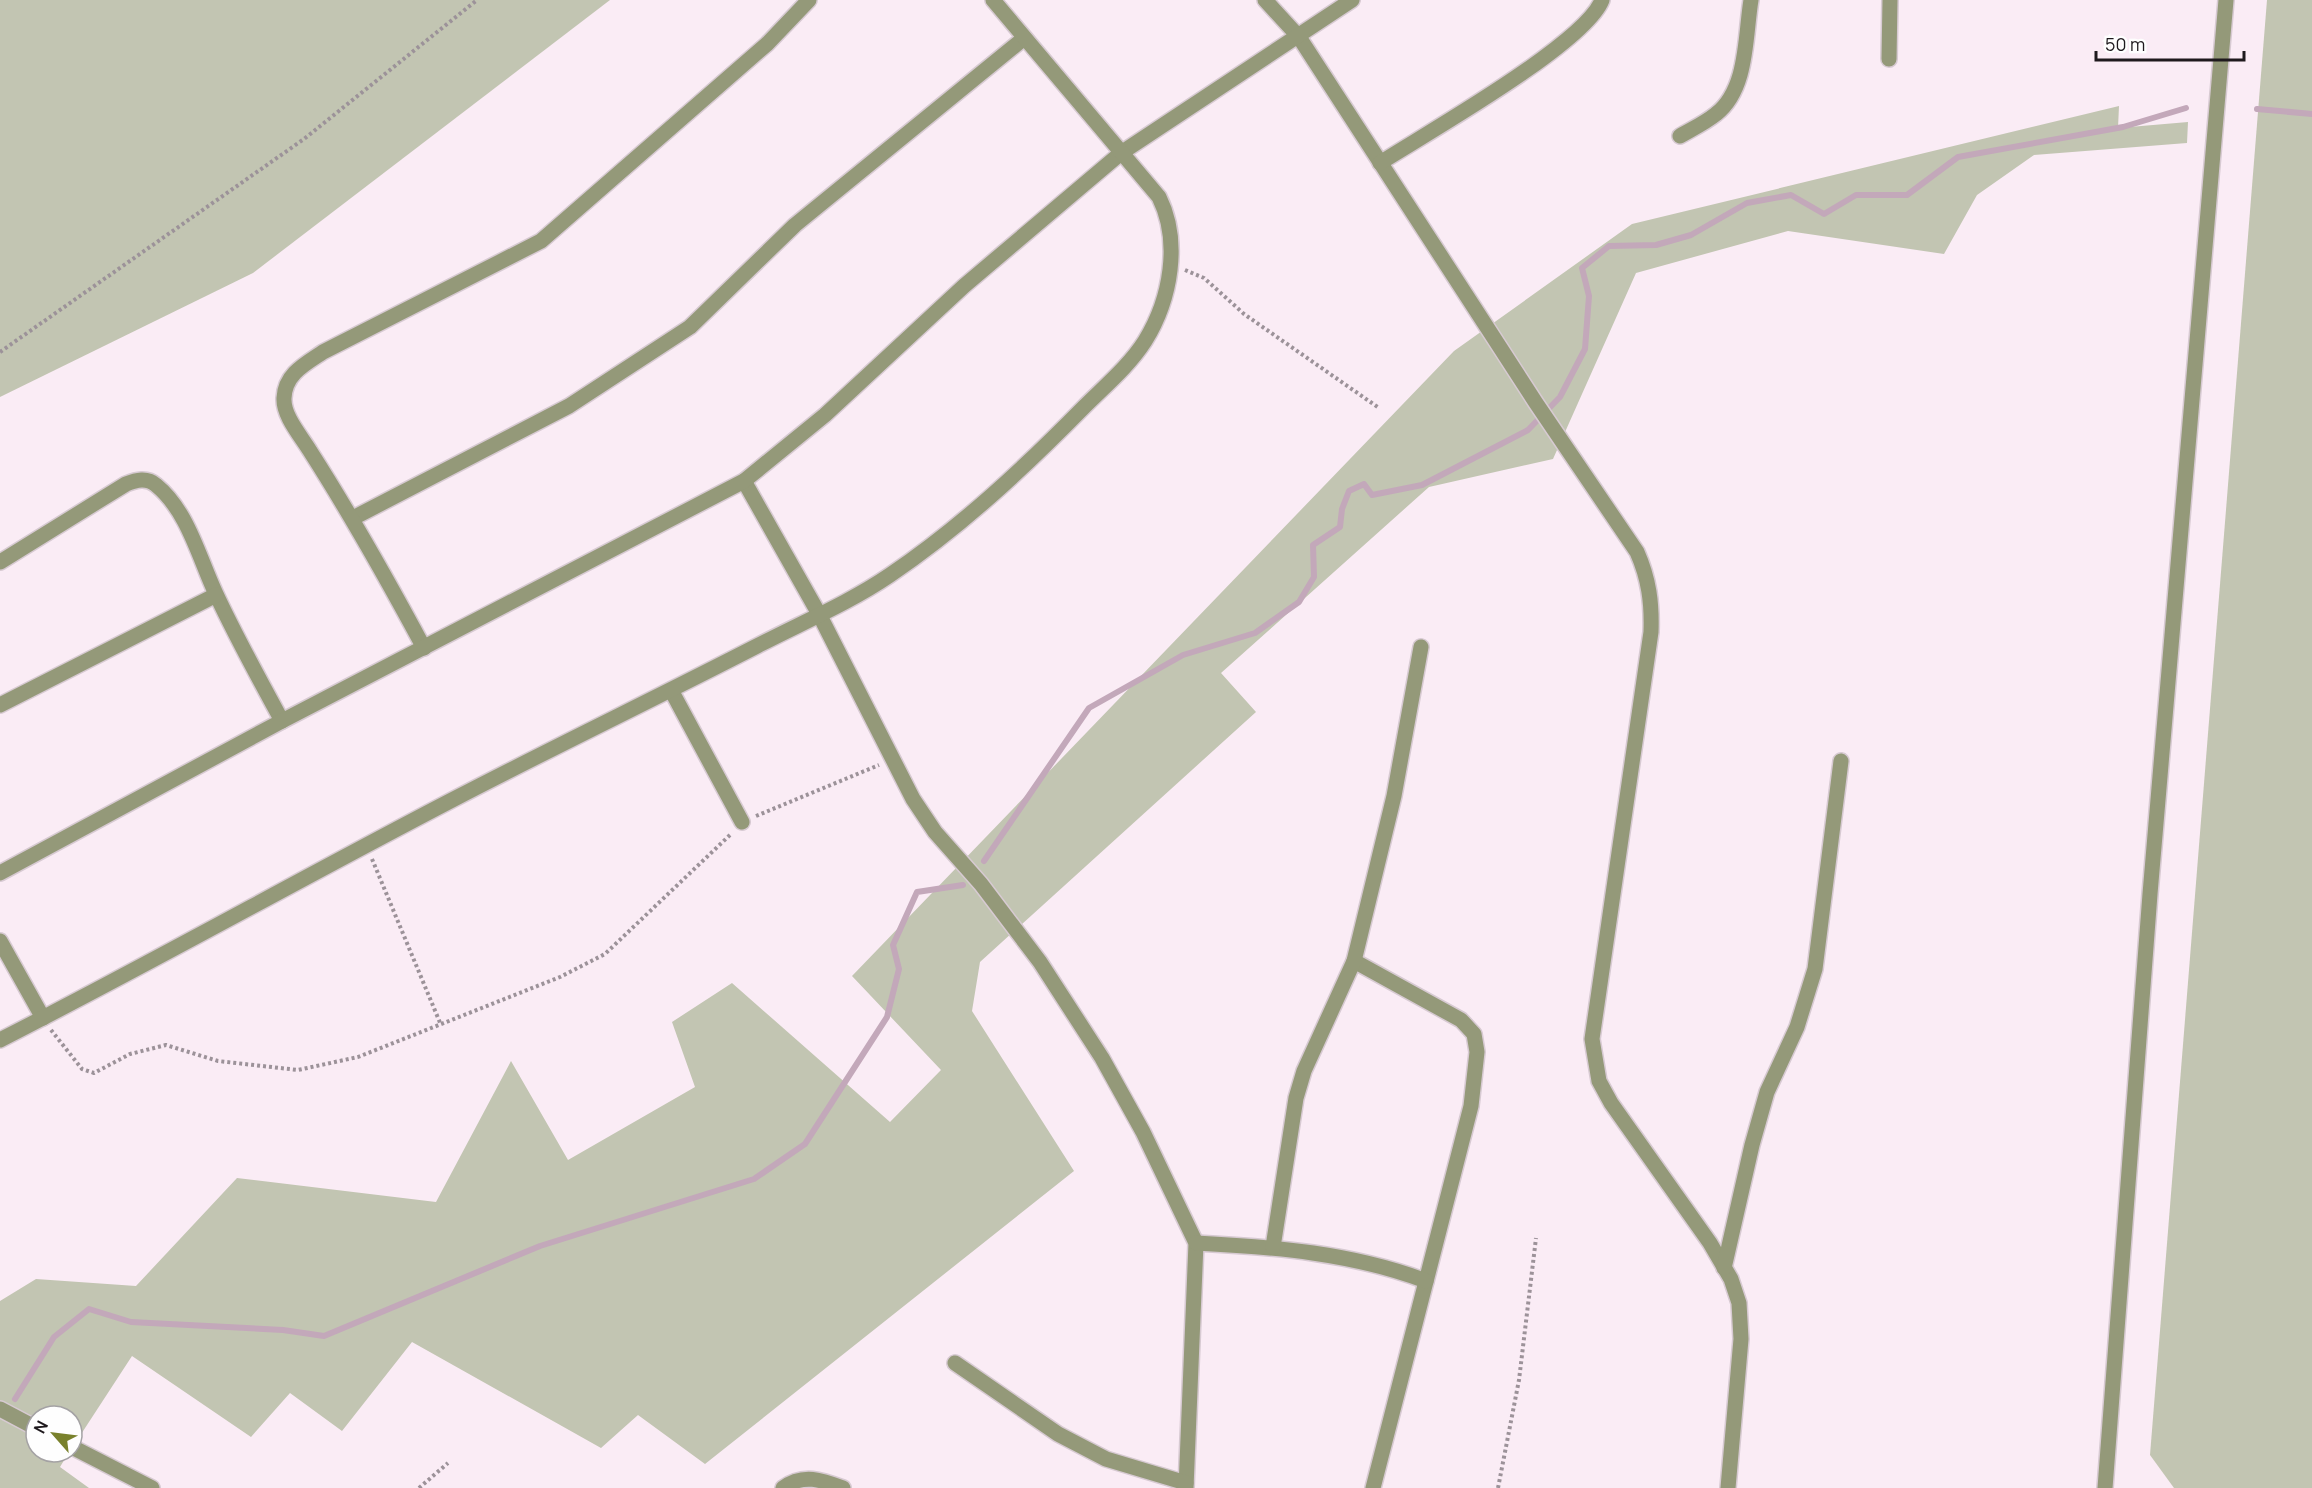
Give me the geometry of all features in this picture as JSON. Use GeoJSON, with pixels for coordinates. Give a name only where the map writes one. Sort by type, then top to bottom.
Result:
{"type":"FeatureCollection","features":[{"type":"Feature","properties":{"kind":"street"},"geometry":{"type":"LineString","coordinates":[[424,648],[353,518],[291,420],[284,400],[286,385],[296,370],[323,352],[541,241],[767,44],[809,0]]}},
{"type":"Feature","properties":{"kind":"street"},"geometry":{"type":"LineString","coordinates":[[1264,0],[1299,37],[1536,404],[1636,552],[1646,573],[1652,607],[1646,668],[1592,1039],[1599,1081],[1611,1103],[1724,1268],[1739,1303],[1741,1339],[1728,1488]]}},
{"type":"Feature","properties":{"kind":"street"},"geometry":{"type":"LineString","coordinates":[[0,873],[282,721],[744,481],[825,415],[964,286],[1121,153],[1352,0]]}},
{"type":"Feature","properties":{"kind":"street"},"geometry":{"type":"LineString","coordinates":[[1380,163],[1553,51],[1588,22],[1602,0]]}},
{"type":"Feature","properties":{"kind":"street"},"geometry":{"type":"LineString","coordinates":[[1680,136],[1717,114],[1733,90],[1743,63],[1751,0]]}},
{"type":"Feature","properties":{"kind":"street"},"geometry":{"type":"LineString","coordinates":[[1889,59],[1890,0]]}},
{"type":"Feature","properties":{"kind":"street"},"geometry":{"type":"LineString","coordinates":[[2105,1488],[2150,894],[2226,0]]}},
{"type":"Feature","properties":{"kind":"street"},"geometry":{"type":"LineString","coordinates":[[0,1040],[366,845],[888,577],[1026,467],[1129,361],[1146,339],[1161,306],[1170,264],[1172,236],[1168,215],[1159,197],[1023,39],[996,1]]}},
{"type":"Feature","properties":{"kind":"street"},"geometry":{"type":"LineString","coordinates":[[353,518],[569,406],[690,327],[795,225],[1023,39]]}},
{"type":"Feature","properties":{"kind":"street"},"geometry":{"type":"LineString","coordinates":[[0,562],[104,496],[137,480],[155,483],[171,500],[185,523],[216,595],[282,721]]}},
{"type":"Feature","properties":{"kind":"street"},"geometry":{"type":"LineString","coordinates":[[744,481],[819,614],[891,760],[936,832],[981,884],[1040,962],[1102,1058],[1143,1132],[1196,1243],[1186,1486],[1106,1459],[1058,1434],[955,1363]]}},
{"type":"Feature","properties":{"kind":"street"},"geometry":{"type":"LineString","coordinates":[[0,705],[216,595]]}},
{"type":"Feature","properties":{"kind":"street"},"geometry":{"type":"LineString","coordinates":[[1273,1247],[1296,1098],[1304,1071],[1354,961],[1394,796],[1421,646]]}},
{"type":"Feature","properties":{"kind":"street"},"geometry":{"type":"LineString","coordinates":[[671,690],[742,822]]}},
{"type":"Feature","properties":{"kind":"street"},"geometry":{"type":"LineString","coordinates":[[1724,1268],[1752,1145],[1767,1092],[1797,1027],[1815,969],[1841,761]]}},
{"type":"Feature","properties":{"kind":"street"},"geometry":{"type":"LineString","coordinates":[[0,941],[43,1018]]}},
{"type":"Feature","properties":{"kind":"street"},"geometry":{"type":"LineString","coordinates":[[1354,961],[1461,1020],[1474,1034],[1477,1052],[1477,1074],[1471,1106],[1373,1488]]}},
{"type":"Feature","properties":{"kind":"street"},"geometry":{"type":"LineString","coordinates":[[1196,1243],[1273,1247],[1366,1261],[1426,1281]]}},
{"type":"Feature","properties":{"kind":"street"},"geometry":{"type":"LineString","coordinates":[[0,1409],[24,1422]]}},
{"type":"Feature","properties":{"kind":"street"},"geometry":{"type":"LineString","coordinates":[[84,1453],[152,1488]]}},
{"type":"Feature","properties":{"kind":"street"},"geometry":{"type":"LineString","coordinates":[[783,1488],[804,1479],[818,1479],[843,1488]]}},
{"type":"Feature","properties":{"kind":"path"},"geometry":{"type":"LineString","coordinates":[[0,352],[304,139],[477,0]]}},
{"type":"Feature","properties":{"kind":"path"},"geometry":{"type":"LineString","coordinates":[[1170,264],[1204,278],[1244,314],[1379,408]]}},
{"type":"Feature","properties":{"kind":"path"},"geometry":{"type":"LineString","coordinates":[[43,1018],[82,1069],[94,1073],[130,1054],[166,1045],[218,1061],[298,1070],[358,1057],[560,977],[606,954],[742,822],[891,760]]}},
{"type":"Feature","properties":{"kind":"path"},"geometry":{"type":"LineString","coordinates":[[366,845],[441,1025]]}},
{"type":"Feature","properties":{"kind":"path"},"geometry":{"type":"LineString","coordinates":[[1498,1488],[1519,1380],[1536,1238]]}},
{"type":"Feature","properties":{"kind":"path"},"geometry":{"type":"LineString","coordinates":[[418,1488],[448,1463]]}},
{"type":"Feature","properties":{"kind":"green space"},"geometry":{"type":"Polygon","coordinates":[[[0,0],[610,0],[253,273],[0,397],[0,0]]]}},
{"type":"Feature","properties":{"kind":"green space"},"geometry":{"type":"Polygon","coordinates":[[[2267,0],[2312,0],[2312,1488],[2174,1488],[2150,1455],[2267,0]]]}},
{"type":"Feature","properties":{"kind":"green space"},"geometry":{"type":"Polygon","coordinates":[[[2119,106],[2118,128],[2188,122],[2187,143],[2034,155],[1977,195],[1944,254],[1788,231],[1636,273],[1553,459],[1429,487],[1221,673],[1256,712],[980,962],[972,1011],[1074,1171],[705,1464],[638,1415],[601,1448],[412,1342],[342,1431],[290,1393],[251,1437],[132,1356],[84,1430],[84,1404],[24,1404],[24,1464],[62,1464],[60,1467],[89,1488],[0,1488],[0,1301],[36,1279],[136,1286],[237,1178],[436,1202],[511,1061],[568,1160],[695,1087],[672,1022],[732,983],[890,1122],[941,1070],[852,976],[1454,351],[1632,224],[2119,106]]]}},
{"type":"Feature","properties":{"kind":"waterway"},"geometry":{"type":"LineString","coordinates":[[984,861],[1089,708],[1183,655],[1255,633],[1299,602],[1314,577],[1313,545],[1340,527],[1342,509],[1349,491],[1364,484],[1372,495],[1422,485],[1528,430],[1560,397],[1585,349],[1589,296],[1582,268],[1609,246],[1656,245],[1691,235],[1747,203],[1791,195],[1824,214],[1856,195],[1907,195],[1958,157],[2123,127],[2186,108]]}},
{"type":"Feature","properties":{"kind":"waterway"},"geometry":{"type":"LineString","coordinates":[[2257,109],[2312,114]]}},
{"type":"Feature","properties":{"kind":"waterway"},"geometry":{"type":"LineString","coordinates":[[15,1399],[54,1337],[89,1309],[131,1322],[283,1330],[324,1336],[540,1246],[754,1179],[805,1144],[887,1017],[899,969],[893,945],[917,892],[963,885]]}}]}
